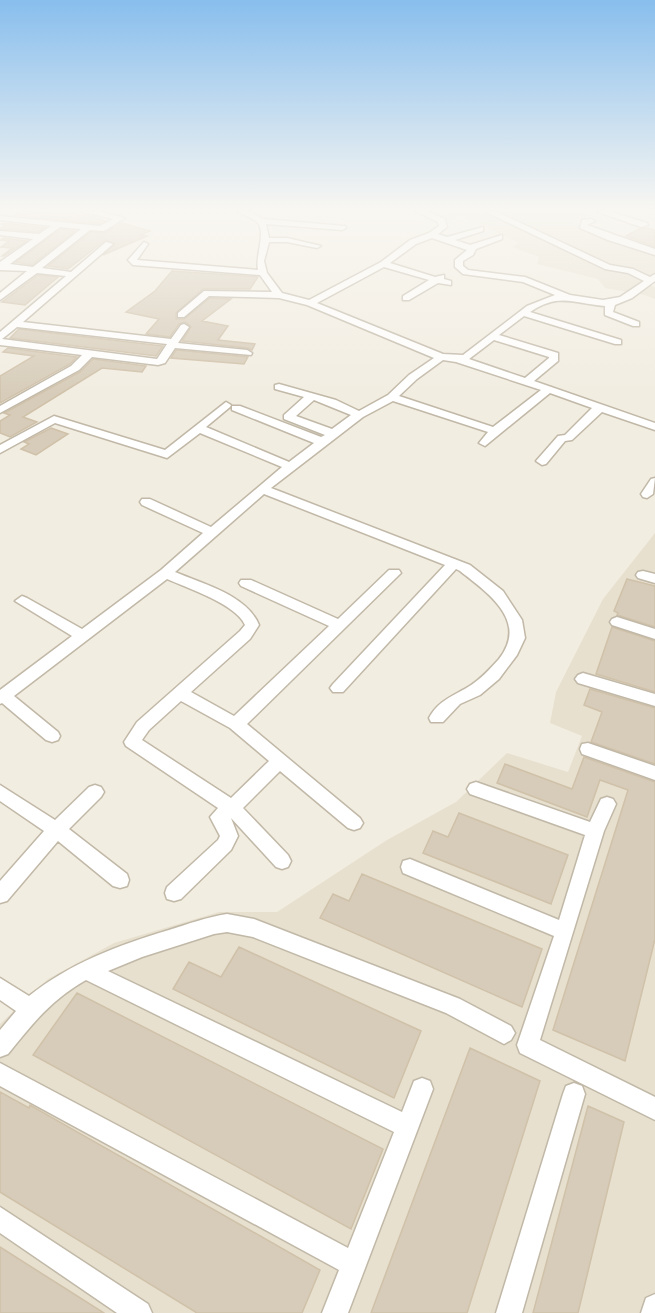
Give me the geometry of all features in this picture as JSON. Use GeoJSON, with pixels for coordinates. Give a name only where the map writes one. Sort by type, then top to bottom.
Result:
{"type":"FeatureCollection","features":[{"type":"Feature","properties":{"kind":"street"},"geometry":{"type":"LineString","coordinates":[[0,297],[31,272]]}},
{"type":"Feature","properties":{"kind":"street"},"geometry":{"type":"LineString","coordinates":[[52,272],[74,275]]}},
{"type":"Feature","properties":{"kind":"street"},"geometry":{"type":"LineString","coordinates":[[0,336],[77,272]]}},
{"type":"Feature","properties":{"kind":"street"},"geometry":{"type":"LineString","coordinates":[[254,272],[263,273],[279,295]]}},
{"type":"Feature","properties":{"kind":"street"},"geometry":{"type":"LineString","coordinates":[[310,303],[368,272]]}},
{"type":"Feature","properties":{"kind":"street"},"geometry":{"type":"LineString","coordinates":[[410,272],[448,283]]}},
{"type":"Feature","properties":{"kind":"street"},"geometry":{"type":"LineString","coordinates":[[453,272],[436,279],[415,298],[448,283],[459,272]]}},
{"type":"Feature","properties":{"kind":"street"},"geometry":{"type":"LineString","coordinates":[[481,272],[525,280],[566,296],[611,303],[636,291],[650,281]]}},
{"type":"Feature","properties":{"kind":"street"},"geometry":{"type":"LineString","coordinates":[[633,272],[650,281],[655,294]]}},
{"type":"Feature","properties":{"kind":"street"},"geometry":{"type":"LineString","coordinates":[[181,315],[207,293],[279,295],[310,303],[441,357],[457,359],[549,389],[655,428]]}},
{"type":"Feature","properties":{"kind":"street"},"geometry":{"type":"LineString","coordinates":[[457,359],[466,357],[541,302],[566,296]]}},
{"type":"Feature","properties":{"kind":"street"},"geometry":{"type":"LineString","coordinates":[[611,303],[608,314],[636,324]]}},
{"type":"Feature","properties":{"kind":"street"},"geometry":{"type":"LineString","coordinates":[[524,314],[618,342]]}},
{"type":"Feature","properties":{"kind":"street"},"geometry":{"type":"LineString","coordinates":[[16,324],[247,353]]}},
{"type":"Feature","properties":{"kind":"street"},"geometry":{"type":"LineString","coordinates":[[0,342],[158,362],[161,361],[184,327]]}},
{"type":"Feature","properties":{"kind":"street"},"geometry":{"type":"LineString","coordinates":[[494,337],[554,356],[554,359],[526,382]]}},
{"type":"Feature","properties":{"kind":"street"},"geometry":{"type":"LineString","coordinates":[[0,411],[75,368],[90,353]]}},
{"type":"Feature","properties":{"kind":"street"},"geometry":{"type":"LineString","coordinates":[[52,736],[2,696],[166,573],[262,489],[322,442],[359,415],[392,397],[413,377],[441,357]]}},
{"type":"Feature","properties":{"kind":"street"},"geometry":{"type":"LineString","coordinates":[[279,387],[312,396],[359,415]]}},
{"type":"Feature","properties":{"kind":"street"},"geometry":{"type":"LineString","coordinates":[[485,443],[495,431],[549,389]]}},
{"type":"Feature","properties":{"kind":"street"},"geometry":{"type":"LineString","coordinates":[[312,396],[288,417],[334,434]]}},
{"type":"Feature","properties":{"kind":"street"},"geometry":{"type":"LineString","coordinates":[[392,397],[495,431]]}},
{"type":"Feature","properties":{"kind":"street"},"geometry":{"type":"LineString","coordinates":[[4,444],[54,419],[167,454],[198,428],[231,407],[322,442]]}},
{"type":"Feature","properties":{"kind":"street"},"geometry":{"type":"LineString","coordinates":[[542,461],[562,438],[568,438],[599,408]]}},
{"type":"Feature","properties":{"kind":"street"},"geometry":{"type":"LineString","coordinates":[[198,428],[292,467]]}},
{"type":"Feature","properties":{"kind":"street"},"geometry":{"type":"LineString","coordinates":[[647,494],[655,482]]}},
{"type":"Feature","properties":{"kind":"street"},"geometry":{"type":"LineString","coordinates":[[262,489],[465,568],[498,594],[515,620],[518,638],[510,655],[494,675],[474,691],[454,700],[437,718]]}},
{"type":"Feature","properties":{"kind":"street"},"geometry":{"type":"LineString","coordinates":[[146,502],[213,533]]}},
{"type":"Feature","properties":{"kind":"street"},"geometry":{"type":"LineString","coordinates":[[338,688],[453,564]]}},
{"type":"Feature","properties":{"kind":"street"},"geometry":{"type":"LineString","coordinates":[[166,573],[236,606],[252,619],[252,625],[245,635],[181,694],[142,726],[132,742],[232,808],[282,861]]}},
{"type":"Feature","properties":{"kind":"street"},"geometry":{"type":"LineString","coordinates":[[236,724],[394,573]]}},
{"type":"Feature","properties":{"kind":"street"},"geometry":{"type":"LineString","coordinates":[[246,583],[339,625]]}},
{"type":"Feature","properties":{"kind":"street"},"geometry":{"type":"LineString","coordinates":[[22,601],[81,635]]}},
{"type":"Feature","properties":{"kind":"street"},"geometry":{"type":"LineString","coordinates":[[617,622],[655,634]]}},
{"type":"Feature","properties":{"kind":"street"},"geometry":{"type":"LineString","coordinates":[[583,679],[655,700]]}},
{"type":"Feature","properties":{"kind":"street"},"geometry":{"type":"LineString","coordinates":[[181,694],[236,724],[354,823]]}},
{"type":"Feature","properties":{"kind":"street"},"geometry":{"type":"LineString","coordinates":[[588,749],[655,773]]}},
{"type":"Feature","properties":{"kind":"street"},"geometry":{"type":"LineString","coordinates":[[174,893],[225,845],[229,836],[219,817],[232,808],[279,761]]}},
{"type":"Feature","properties":{"kind":"street"},"geometry":{"type":"LineString","coordinates":[[476,789],[595,831]]}},
{"type":"Feature","properties":{"kind":"street"},"geometry":{"type":"LineString","coordinates":[[0,792],[56,830],[120,880]]}},
{"type":"Feature","properties":{"kind":"street"},"geometry":{"type":"LineString","coordinates":[[0,895],[56,830],[95,792]]}},
{"type":"Feature","properties":{"kind":"street"},"geometry":{"type":"LineString","coordinates":[[607,804],[595,831],[528,1045],[655,1109]]}},
{"type":"Feature","properties":{"kind":"street"},"geometry":{"type":"LineString","coordinates":[[410,867],[565,932]]}},
{"type":"Feature","properties":{"kind":"street"},"geometry":{"type":"LineString","coordinates":[[0,1046],[30,1009],[58,985],[86,970],[140,948],[227,923],[254,928],[442,1002],[504,1033]]}},
{"type":"Feature","properties":{"kind":"street"},"geometry":{"type":"LineString","coordinates":[[86,970],[407,1126]]}},
{"type":"Feature","properties":{"kind":"street"},"geometry":{"type":"LineString","coordinates":[[0,988],[30,1009]]}},
{"type":"Feature","properties":{"kind":"street"},"geometry":{"type":"LineString","coordinates":[[0,1074],[354,1265]]}},
{"type":"Feature","properties":{"kind":"street"},"geometry":{"type":"LineString","coordinates":[[335,1313],[422,1089]]}},
{"type":"Feature","properties":{"kind":"street"},"geometry":{"type":"LineString","coordinates":[[509,1313],[574,1094]]}},
{"type":"Feature","properties":{"kind":"street"},"geometry":{"type":"LineString","coordinates":[[0,1219],[140,1313]]}},
{"type":"Feature","properties":{"kind":"street"},"geometry":{"type":"LineString","coordinates":[[654,1313],[655,1306]]}},
{"type":"Feature","properties":{"kind":"shaded area"},"geometry":{"type":"Polygon","coordinates":[[[571,272],[655,272],[655,275],[644,283],[655,287],[655,299],[605,288],[598,279],[571,272]]]}},
{"type":"Feature","properties":{"kind":"shaded area"},"geometry":{"type":"Polygon","coordinates":[[[655,533],[655,1313],[0,1313],[0,1024],[48,979],[114,943],[219,912],[277,912],[387,840],[456,802],[507,753],[568,772],[582,736],[550,723],[556,692],[603,599],[655,533]]]}},
{"type":"Feature","properties":{"kind":"building"},"geometry":{"type":"Polygon","coordinates":[[[171,272],[258,277],[250,289],[203,289],[176,313],[176,319],[184,319],[210,298],[231,299],[202,321],[228,326],[218,340],[255,344],[252,350],[182,341],[191,327],[185,322],[179,324],[170,337],[146,334],[159,319],[126,312],[155,291],[171,272]]]}},
{"type":"Feature","properties":{"kind":"building"},"geometry":{"type":"Polygon","coordinates":[[[38,275],[58,277],[25,305],[2,302],[38,275]]]}},
{"type":"Feature","properties":{"kind":"building"},"geometry":{"type":"Polygon","coordinates":[[[19,329],[163,346],[156,356],[10,338],[19,329]]]}},
{"type":"Feature","properties":{"kind":"building"},"geometry":{"type":"Polygon","coordinates":[[[8,348],[77,357],[70,364],[0,403],[0,376],[34,356],[3,352],[8,348]]]}},
{"type":"Feature","properties":{"kind":"building"},"geometry":{"type":"Polygon","coordinates":[[[176,350],[248,357],[244,364],[171,358],[176,350]]]}},
{"type":"Feature","properties":{"kind":"building"},"geometry":{"type":"Polygon","coordinates":[[[93,359],[146,366],[142,372],[102,368],[23,417],[37,422],[10,437],[0,433],[0,421],[10,415],[4,413],[80,372],[93,359]]]}},
{"type":"Feature","properties":{"kind":"building"},"geometry":{"type":"Polygon","coordinates":[[[51,428],[68,434],[36,455],[21,449],[29,444],[24,442],[51,428]]]}},
{"type":"Feature","properties":{"kind":"building"},"geometry":{"type":"Polygon","coordinates":[[[627,579],[655,586],[655,627],[617,615],[618,613],[614,611],[627,579]]]}},
{"type":"Feature","properties":{"kind":"building"},"geometry":{"type":"Polygon","coordinates":[[[612,627],[655,641],[655,692],[596,674],[612,627]]]}},
{"type":"Feature","properties":{"kind":"building"},"geometry":{"type":"Polygon","coordinates":[[[590,689],[655,708],[655,764],[591,742],[602,712],[584,705],[590,689]]]}},
{"type":"Feature","properties":{"kind":"building"},"geometry":{"type":"Polygon","coordinates":[[[584,757],[655,782],[655,939],[625,1061],[553,1030],[628,790],[600,780],[587,817],[497,783],[505,764],[572,789],[584,757]]]}},
{"type":"Feature","properties":{"kind":"building"},"geometry":{"type":"Polygon","coordinates":[[[459,813],[568,855],[551,904],[423,853],[433,831],[448,837],[459,813]]]}},
{"type":"Feature","properties":{"kind":"building"},"geometry":{"type":"Polygon","coordinates":[[[362,874],[542,949],[522,1007],[320,918],[333,894],[349,901],[362,874]]]}},
{"type":"Feature","properties":{"kind":"building"},"geometry":{"type":"Polygon","coordinates":[[[239,947],[421,1031],[394,1098],[173,989],[189,962],[221,977],[239,947]]]}},
{"type":"Feature","properties":{"kind":"building"},"geometry":{"type":"Polygon","coordinates":[[[77,993],[383,1149],[351,1229],[33,1055],[77,993]]]}},
{"type":"Feature","properties":{"kind":"building"},"geometry":{"type":"Polygon","coordinates":[[[470,1048],[540,1081],[467,1313],[371,1313],[470,1048]]]}},
{"type":"Feature","properties":{"kind":"building"},"geometry":{"type":"Polygon","coordinates":[[[0,1092],[29,1108],[30,1105],[320,1270],[302,1313],[197,1313],[0,1192],[0,1092]]]}},
{"type":"Feature","properties":{"kind":"building"},"geometry":{"type":"Polygon","coordinates":[[[588,1106],[624,1122],[578,1313],[533,1313],[588,1106]]]}},
{"type":"Feature","properties":{"kind":"building"},"geometry":{"type":"Polygon","coordinates":[[[0,1247],[63,1287],[104,1313],[0,1313],[0,1247]]]}}]}
